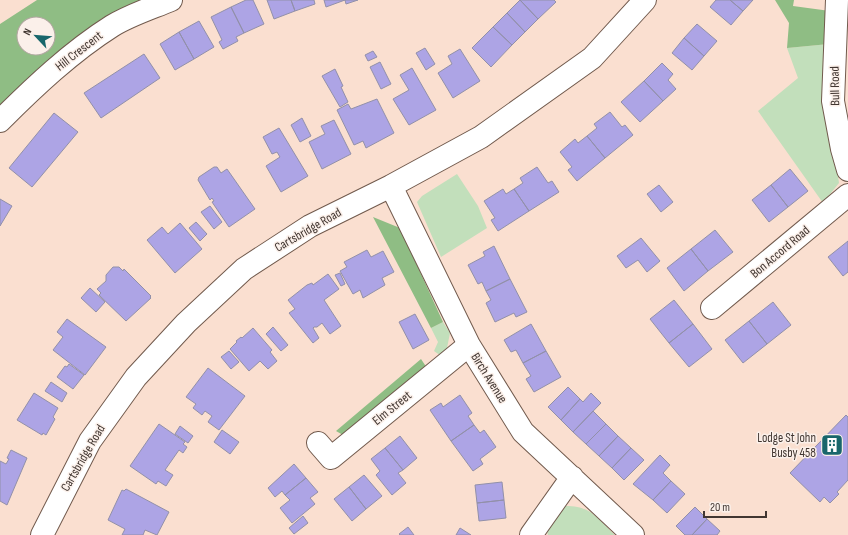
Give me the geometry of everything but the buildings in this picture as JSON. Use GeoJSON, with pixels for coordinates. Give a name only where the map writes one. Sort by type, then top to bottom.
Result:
{"type":"FeatureCollection","features":[{"type":"Feature","properties":{"kind":"street","name":"Hill Crescent"},"geometry":{"type":"LineString","coordinates":[[0,122],[24,97],[69,58],[113,25],[171,0]]}},
{"type":"Feature","properties":{"kind":"street","name":"Cartsbridge Road"},"geometry":{"type":"LineString","coordinates":[[42,535],[90,441],[136,377],[186,323],[244,269],[310,226],[391,186],[481,137],[592,58],[644,0]]}},
{"type":"Feature","properties":{"kind":"street","name":"Bull Road"},"geometry":{"type":"LineString","coordinates":[[837,0],[833,100],[842,149],[848,170]]}},
{"type":"Feature","properties":{"kind":"street","name":"Birch Avenue"},"geometry":{"type":"LineString","coordinates":[[391,186],[469,345],[523,432],[633,535]]}},
{"type":"Feature","properties":{"kind":"street","name":"Bon Accord Road"},"geometry":{"type":"LineString","coordinates":[[712,308],[848,195]]}},
{"type":"Feature","properties":{"kind":"street","name":"Elm Street"},"geometry":{"type":"LineString","coordinates":[[318,443],[331,458],[469,345]]}},
{"type":"Feature","properties":{"kind":"street"},"geometry":{"type":"LineString","coordinates":[[531,535],[572,477]]}},
{"type":"Feature","properties":{"kind":"green space"},"geometry":{"type":"Polygon","coordinates":[[[37,0],[142,0],[101,19],[52,61],[0,115],[0,24],[37,0]]]}},
{"type":"Feature","properties":{"kind":"green space"},"geometry":{"type":"Polygon","coordinates":[[[775,0],[794,0],[793,6],[830,11],[829,44],[787,48],[789,23],[775,0]]]}},
{"type":"Feature","properties":{"kind":"green space"},"geometry":{"type":"Polygon","coordinates":[[[829,44],[827,103],[839,183],[823,203],[758,111],[798,78],[787,48],[829,44]]]}},
{"type":"Feature","properties":{"kind":"green space"},"geometry":{"type":"Polygon","coordinates":[[[457,174],[478,206],[487,228],[441,257],[417,202],[422,196],[457,174]]]}},
{"type":"Feature","properties":{"kind":"green space"},"geometry":{"type":"Polygon","coordinates":[[[373,217],[400,228],[443,322],[431,328],[373,217]]]}},
{"type":"Feature","properties":{"kind":"green space"},"geometry":{"type":"Polygon","coordinates":[[[443,322],[450,333],[446,353],[441,356],[434,351],[438,342],[431,328],[443,322]]]}},
{"type":"Feature","properties":{"kind":"green space"},"geometry":{"type":"Polygon","coordinates":[[[421,359],[427,368],[343,435],[336,431],[421,359]]]}},
{"type":"Feature","properties":{"kind":"green space"},"geometry":{"type":"Polygon","coordinates":[[[562,506],[572,506],[587,510],[598,518],[615,535],[548,535],[546,528],[562,506]]]}},
{"type":"Feature","properties":{"kind":"place","name":"Lodge St John Busby 458"},"geometry":{"type":"Point","coordinates":[832,445]}}]}
